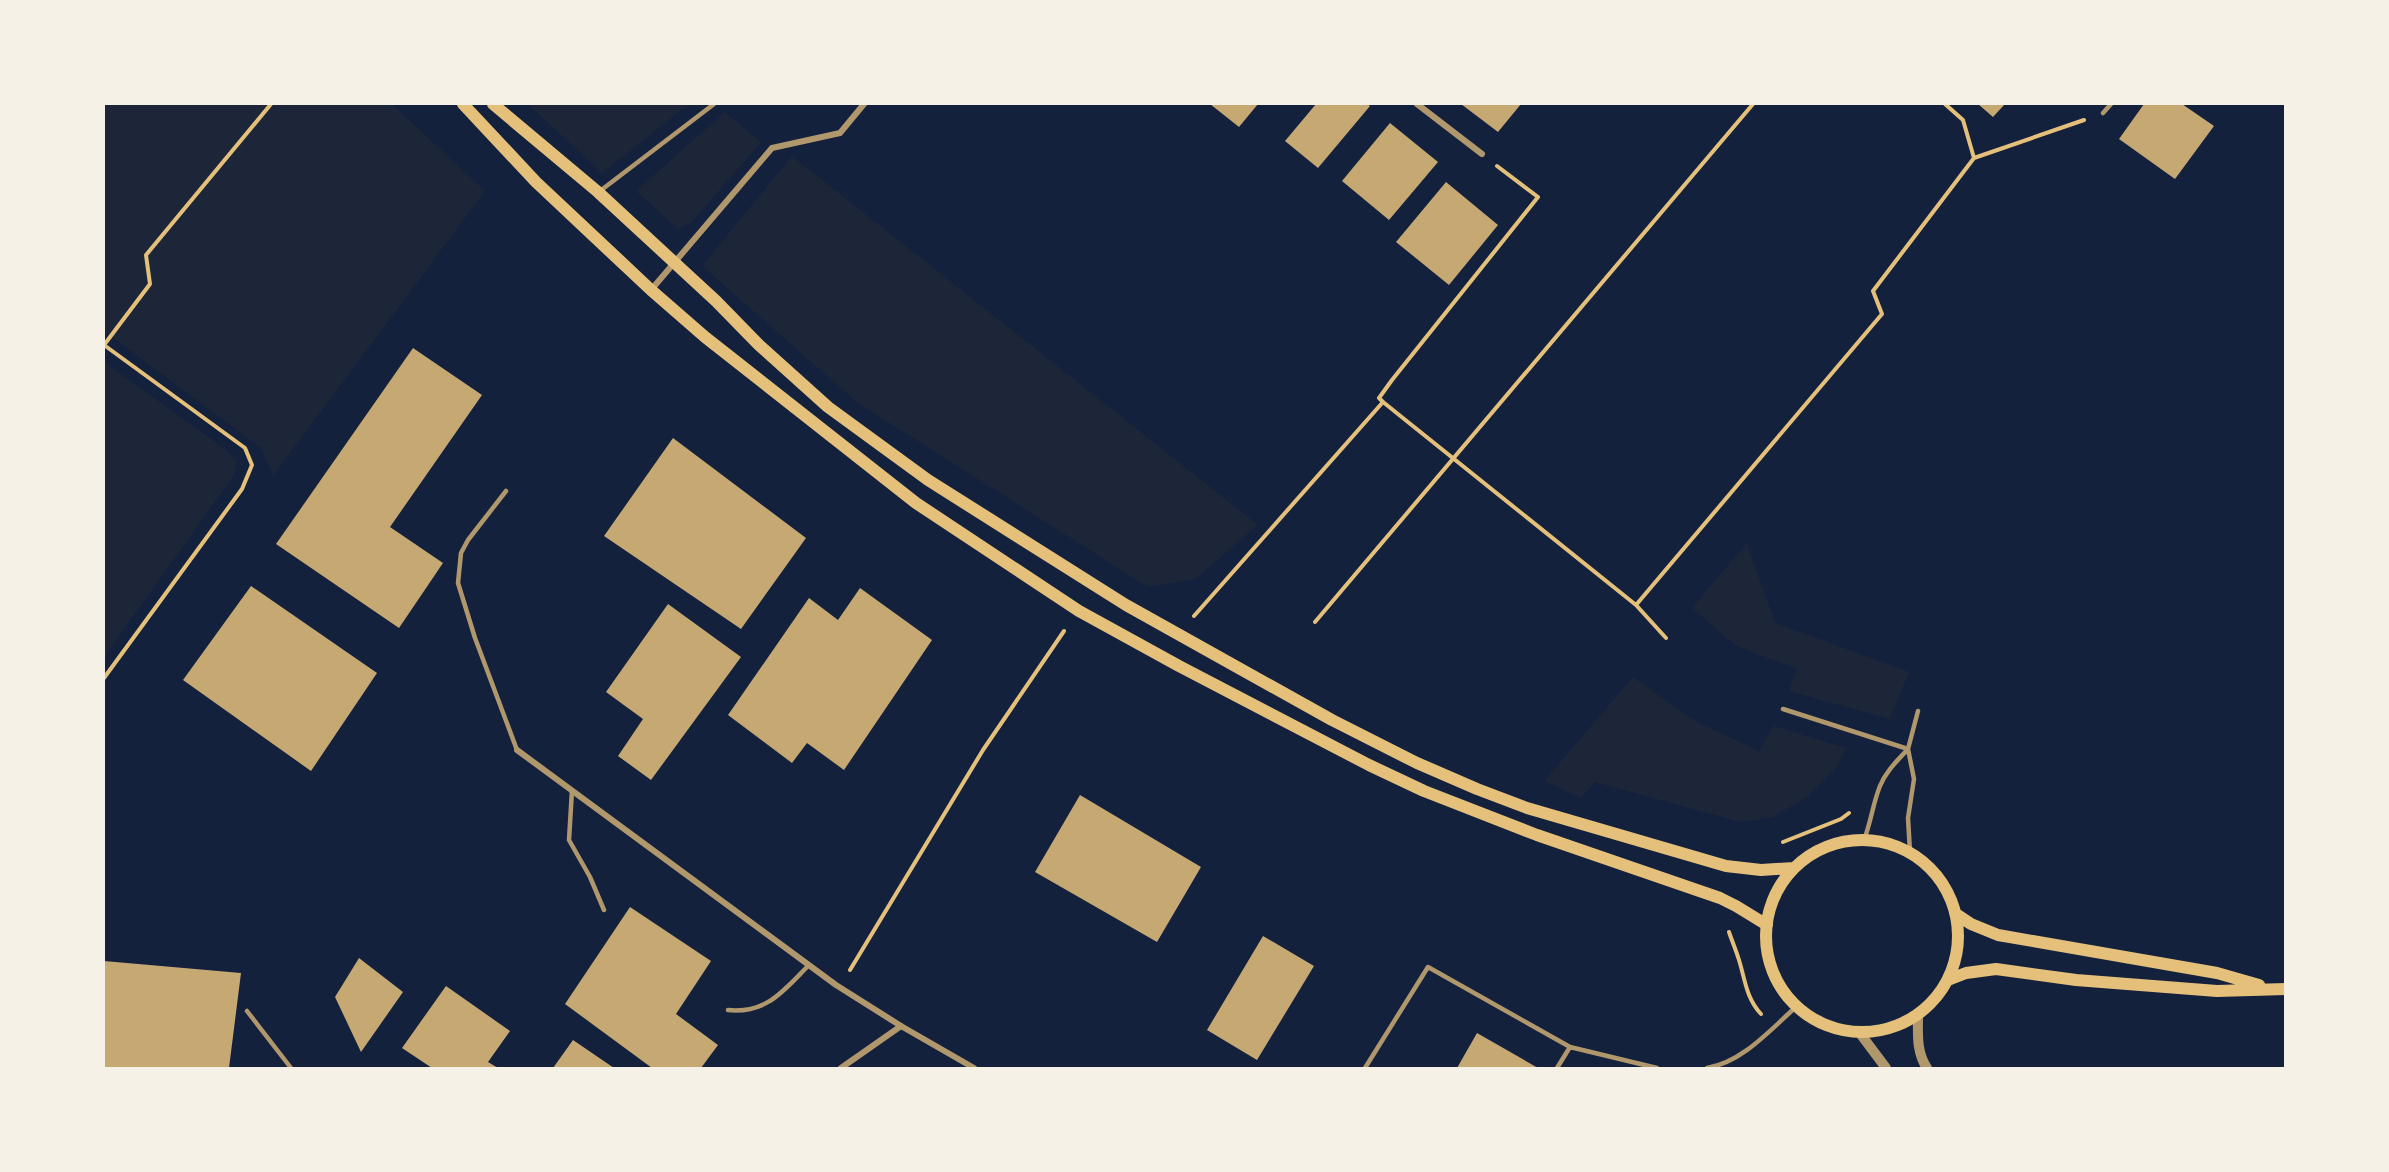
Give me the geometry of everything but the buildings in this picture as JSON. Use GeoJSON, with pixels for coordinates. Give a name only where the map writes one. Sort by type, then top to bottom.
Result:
{"type":"FeatureCollection","features":[{"type":"Feature","properties":{"kind":"main road"},"geometry":{"type":"LineString","coordinates":[[463,104],[537,182],[651,290],[705,337],[916,503],[1078,611],[1274,716],[1424,791],[1537,835],[1720,898],[1767,925]]}},
{"type":"Feature","properties":{"kind":"main road"},"geometry":{"type":"LineString","coordinates":[[493,104],[598,192],[716,301],[759,345],[857,430],[995,523],[1177,635],[1332,720],[1417,763],[1487,793],[1527,808],[1726,866],[1744,869],[1794,868]]}},
{"type":"Feature","properties":{"kind":"main road"},"geometry":{"type":"LineString","coordinates":[[1845,841],[1880,841],[1910,852],[1939,878],[1950,896],[1956,914],[1958,948],[1948,980],[1930,1005],[1900,1024],[1880,1031],[1859,1032],[1836,1029],[1815,1020],[1797,1006],[1782,989],[1772,969],[1767,947],[1767,925],[1776,894],[1794,868],[1809,856],[1826,847],[1845,841]]}},
{"type":"Feature","properties":{"kind":"main road"},"geometry":{"type":"LineString","coordinates":[[1956,914],[1971,924],[1998,935],[2217,973],[2269,988]]}},
{"type":"Feature","properties":{"kind":"main road"},"geometry":{"type":"LineString","coordinates":[[1948,980],[1966,973],[1996,969],[2076,980],[2217,991],[2286,989]]}},
{"type":"Feature","properties":{"kind":"street"},"geometry":{"type":"LineString","coordinates":[[651,290],[772,148],[840,133],[864,104]]}},
{"type":"Feature","properties":{"kind":"street"},"geometry":{"type":"LineString","coordinates":[[1416,104],[1482,154]]}},
{"type":"Feature","properties":{"kind":"street"},"geometry":{"type":"LineString","coordinates":[[518,750],[836,985],[974,1068]]}},
{"type":"Feature","properties":{"kind":"street"},"geometry":{"type":"LineString","coordinates":[[1918,1014],[1918,1046],[1922,1062],[1927,1068]]}},
{"type":"Feature","properties":{"kind":"street"},"geometry":{"type":"LineString","coordinates":[[841,1068],[901,1026]]}},
{"type":"Feature","properties":{"kind":"street"},"geometry":{"type":"LineString","coordinates":[[1859,1032],[1886,1068]]}},
{"type":"Feature","properties":{"kind":"lane"},"geometry":{"type":"LineString","coordinates":[[598,192],[714,104]]}},
{"type":"Feature","properties":{"kind":"lane"},"geometry":{"type":"LineString","coordinates":[[2103,113],[2111,104]]}},
{"type":"Feature","properties":{"kind":"lane"},"geometry":{"type":"LineString","coordinates":[[506,491],[468,540],[460,559],[458,583],[475,638],[518,750]]}},
{"type":"Feature","properties":{"kind":"lane"},"geometry":{"type":"LineString","coordinates":[[1783,709],[1908,749]]}},
{"type":"Feature","properties":{"kind":"lane"},"geometry":{"type":"LineString","coordinates":[[1910,852],[1908,818],[1914,779],[1908,749],[1918,711]]}},
{"type":"Feature","properties":{"kind":"lane"},"geometry":{"type":"LineString","coordinates":[[1864,840],[1876,798],[1888,771],[1908,749]]}},
{"type":"Feature","properties":{"kind":"lane"},"geometry":{"type":"LineString","coordinates":[[572,790],[569,840],[590,877],[604,910]]}},
{"type":"Feature","properties":{"kind":"lane"},"geometry":{"type":"LineString","coordinates":[[728,1010],[745,1012],[773,1001],[809,965]]}},
{"type":"Feature","properties":{"kind":"lane"},"geometry":{"type":"LineString","coordinates":[[1365,1068],[1428,967],[1570,1047],[1657,1068]]}},
{"type":"Feature","properties":{"kind":"lane"},"geometry":{"type":"LineString","coordinates":[[1707,1068],[1750,1048],[1797,1006]]}},
{"type":"Feature","properties":{"kind":"lane"},"geometry":{"type":"LineString","coordinates":[[247,1011],[291,1068]]}},
{"type":"Feature","properties":{"kind":"lane"},"geometry":{"type":"LineString","coordinates":[[1557,1068],[1570,1047]]}},
{"type":"Feature","properties":{"kind":"path"},"geometry":{"type":"LineString","coordinates":[[104,678],[242,489],[252,465],[245,448],[104,345],[150,284],[146,255],[271,104]]}},
{"type":"Feature","properties":{"kind":"path"},"geometry":{"type":"LineString","coordinates":[[1316,622],[1453,457],[1754,104]]}},
{"type":"Feature","properties":{"kind":"path"},"geometry":{"type":"LineString","coordinates":[[1945,104],[1964,120],[1974,158]]}},
{"type":"Feature","properties":{"kind":"path"},"geometry":{"type":"LineString","coordinates":[[1636,605],[1882,314],[1873,291],[1974,158],[2103,113]]}},
{"type":"Feature","properties":{"kind":"path"},"geometry":{"type":"LineString","coordinates":[[1482,154],[1538,197],[1379,398],[1636,605],[1666,638]]}},
{"type":"Feature","properties":{"kind":"path"},"geometry":{"type":"LineString","coordinates":[[1177,635],[1383,402]]}},
{"type":"Feature","properties":{"kind":"path"},"geometry":{"type":"LineString","coordinates":[[836,985],[853,966],[983,750],[1078,611]]}},
{"type":"Feature","properties":{"kind":"path"},"geometry":{"type":"LineString","coordinates":[[1777,844],[1841,819],[1858,806],[1876,798]]}},
{"type":"Feature","properties":{"kind":"path"},"geometry":{"type":"LineString","coordinates":[[1728,931],[1740,961],[1744,984],[1754,1006],[1773,1027]]}},
{"type":"Feature","properties":{"kind":"shaded area"},"geometry":{"type":"Polygon","coordinates":[[[104,104],[392,104],[485,191],[273,476],[261,448],[104,331],[104,104]]]}},
{"type":"Feature","properties":{"kind":"shaded area"},"geometry":{"type":"Polygon","coordinates":[[[528,104],[689,104],[602,173],[528,104]]]}},
{"type":"Feature","properties":{"kind":"shaded area"},"geometry":{"type":"Polygon","coordinates":[[[725,112],[761,142],[692,222],[678,229],[636,191],[725,112]]]}},
{"type":"Feature","properties":{"kind":"shaded area"},"geometry":{"type":"Polygon","coordinates":[[[792,156],[1258,525],[1195,579],[1148,587],[858,403],[702,266],[792,156]]]}},
{"type":"Feature","properties":{"kind":"shaded area"},"geometry":{"type":"Polygon","coordinates":[[[104,362],[225,449],[237,462],[234,475],[104,657],[104,362]]]}},
{"type":"Feature","properties":{"kind":"shaded area"},"geometry":{"type":"Polygon","coordinates":[[[1747,543],[1775,623],[1909,672],[1890,719],[1789,691],[1797,669],[1736,646],[1692,608],[1747,543]]]}},
{"type":"Feature","properties":{"kind":"shaded area"},"geometry":{"type":"Polygon","coordinates":[[[1633,677],[1693,720],[1759,751],[1773,726],[1846,748],[1837,767],[1807,797],[1773,817],[1740,822],[1595,782],[1581,798],[1544,781],[1633,677]]]}}]}
